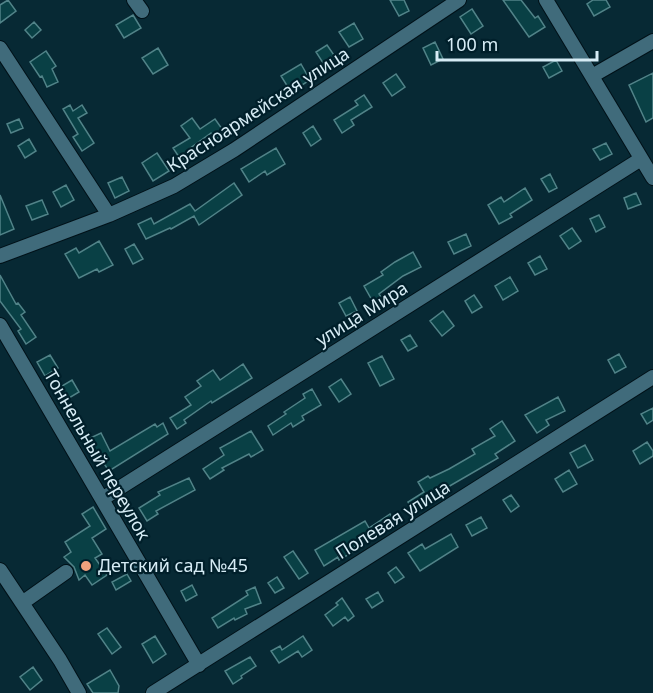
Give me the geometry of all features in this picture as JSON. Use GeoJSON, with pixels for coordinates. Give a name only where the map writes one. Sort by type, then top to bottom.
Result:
{"type":"FeatureCollection","features":[{"type":"Feature","properties":{"kind":"street","name":"Красноармейская улица"},"geometry":{"type":"LineString","coordinates":[[0,256],[109,215],[174,186],[234,150],[459,0]]}},
{"type":"Feature","properties":{"kind":"street"},"geometry":{"type":"LineString","coordinates":[[546,0],[653,178]]}},
{"type":"Feature","properties":{"kind":"street"},"geometry":{"type":"LineString","coordinates":[[592,76],[653,41]]}},
{"type":"Feature","properties":{"kind":"street"},"geometry":{"type":"LineString","coordinates":[[0,48],[109,215]]}},
{"type":"Feature","properties":{"kind":"street","name":"улица Мира"},"geometry":{"type":"LineString","coordinates":[[102,499],[641,159]]}},
{"type":"Feature","properties":{"kind":"street","name":"Тоннельный переулок"},"geometry":{"type":"LineString","coordinates":[[0,325],[199,665]]}},
{"type":"Feature","properties":{"kind":"street","name":"Полевая улица"},"geometry":{"type":"LineString","coordinates":[[153,693],[653,377]]}},
{"type":"Feature","properties":{"kind":"street"},"geometry":{"type":"LineString","coordinates":[[0,570],[80,693]]}},
{"type":"Feature","properties":{"kind":"street"},"geometry":{"type":"LineString","coordinates":[[22,603],[66,572]]}},
{"type":"Feature","properties":{"kind":"building"},"geometry":{"type":"Polygon","coordinates":[[[8,0],[16,11],[0,23],[0,5],[8,0]]]}},
{"type":"Feature","properties":{"kind":"building"},"geometry":{"type":"Polygon","coordinates":[[[390,0],[404,0],[409,11],[399,16],[390,0]]]}},
{"type":"Feature","properties":{"kind":"building"},"geometry":{"type":"Polygon","coordinates":[[[503,0],[521,0],[535,18],[538,16],[545,27],[529,37],[503,0]]]}},
{"type":"Feature","properties":{"kind":"building"},"geometry":{"type":"Polygon","coordinates":[[[593,0],[606,0],[610,7],[594,16],[587,4],[593,0]]]}},
{"type":"Feature","properties":{"kind":"building"},"geometry":{"type":"Polygon","coordinates":[[[472,9],[483,26],[471,34],[460,17],[472,9]]]}},
{"type":"Feature","properties":{"kind":"building"},"geometry":{"type":"Polygon","coordinates":[[[133,15],[141,28],[124,38],[116,25],[133,15]]]}},
{"type":"Feature","properties":{"kind":"building"},"geometry":{"type":"Polygon","coordinates":[[[34,22],[41,30],[32,38],[25,30],[34,22]]]}},
{"type":"Feature","properties":{"kind":"building"},"geometry":{"type":"Polygon","coordinates":[[[354,23],[363,39],[349,47],[339,32],[354,23]]]}},
{"type":"Feature","properties":{"kind":"building"},"geometry":{"type":"Polygon","coordinates":[[[435,42],[443,59],[431,65],[423,48],[435,42]]]}},
{"type":"Feature","properties":{"kind":"building"},"geometry":{"type":"Polygon","coordinates":[[[327,45],[336,58],[325,66],[316,52],[327,45]]]}},
{"type":"Feature","properties":{"kind":"building"},"geometry":{"type":"Polygon","coordinates":[[[158,48],[168,65],[153,74],[142,58],[158,48]]]}},
{"type":"Feature","properties":{"kind":"building"},"geometry":{"type":"Polygon","coordinates":[[[46,51],[56,66],[52,69],[58,82],[47,87],[42,76],[40,77],[30,62],[46,51]]]}},
{"type":"Feature","properties":{"kind":"building"},"geometry":{"type":"Polygon","coordinates":[[[556,60],[562,71],[549,78],[543,67],[556,60]]]}},
{"type":"Feature","properties":{"kind":"building"},"geometry":{"type":"Polygon","coordinates":[[[301,64],[310,80],[291,92],[281,76],[301,64]]]}},
{"type":"Feature","properties":{"kind":"building"},"geometry":{"type":"Polygon","coordinates":[[[653,73],[653,118],[646,122],[629,85],[653,73]]]}},
{"type":"Feature","properties":{"kind":"building"},"geometry":{"type":"Polygon","coordinates":[[[396,74],[405,87],[392,96],[383,83],[396,74]]]}},
{"type":"Feature","properties":{"kind":"building"},"geometry":{"type":"Polygon","coordinates":[[[364,95],[372,107],[351,120],[354,125],[342,133],[334,120],[358,105],[355,101],[364,95]]]}},
{"type":"Feature","properties":{"kind":"building"},"geometry":{"type":"Polygon","coordinates":[[[70,105],[73,111],[82,105],[87,113],[78,118],[94,143],[82,151],[73,137],[78,134],[63,109],[70,105]]]}},
{"type":"Feature","properties":{"kind":"building"},"geometry":{"type":"Polygon","coordinates":[[[192,118],[200,129],[215,119],[225,133],[215,140],[211,133],[189,149],[191,154],[181,160],[173,148],[190,138],[181,126],[192,118]]]}},
{"type":"Feature","properties":{"kind":"building"},"geometry":{"type":"Polygon","coordinates":[[[19,119],[23,128],[11,133],[7,124],[19,119]]]}},
{"type":"Feature","properties":{"kind":"building"},"geometry":{"type":"Polygon","coordinates":[[[313,126],[321,139],[311,146],[303,133],[313,126]]]}},
{"type":"Feature","properties":{"kind":"building"},"geometry":{"type":"Polygon","coordinates":[[[29,139],[36,151],[25,158],[18,146],[29,139]]]}},
{"type":"Feature","properties":{"kind":"building"},"geometry":{"type":"Polygon","coordinates":[[[606,143],[612,154],[600,160],[593,149],[606,143]]]}},
{"type":"Feature","properties":{"kind":"building"},"geometry":{"type":"Polygon","coordinates":[[[276,148],[285,164],[267,175],[265,171],[249,182],[241,169],[276,148]]]}},
{"type":"Feature","properties":{"kind":"building"},"geometry":{"type":"Polygon","coordinates":[[[157,153],[169,171],[153,181],[142,163],[157,153]]]}},
{"type":"Feature","properties":{"kind":"building"},"geometry":{"type":"Polygon","coordinates":[[[550,174],[557,188],[549,192],[541,179],[550,174]]]}},
{"type":"Feature","properties":{"kind":"building"},"geometry":{"type":"Polygon","coordinates":[[[122,177],[129,191],[115,198],[108,183],[122,177]]]}},
{"type":"Feature","properties":{"kind":"building"},"geometry":{"type":"Polygon","coordinates":[[[234,183],[242,195],[199,225],[194,216],[146,239],[138,224],[151,218],[154,224],[190,204],[195,211],[234,183]]]}},
{"type":"Feature","properties":{"kind":"building"},"geometry":{"type":"Polygon","coordinates":[[[66,185],[74,200],[61,207],[53,192],[66,185]]]}},
{"type":"Feature","properties":{"kind":"building"},"geometry":{"type":"Polygon","coordinates":[[[525,188],[532,200],[510,214],[512,217],[499,224],[488,205],[501,197],[504,202],[525,188]]]}},
{"type":"Feature","properties":{"kind":"building"},"geometry":{"type":"Polygon","coordinates":[[[636,193],[641,204],[628,209],[624,198],[636,193]]]}},
{"type":"Feature","properties":{"kind":"building"},"geometry":{"type":"Polygon","coordinates":[[[0,195],[14,229],[0,235],[0,195]]]}},
{"type":"Feature","properties":{"kind":"building"},"geometry":{"type":"Polygon","coordinates":[[[42,200],[48,214],[32,220],[26,206],[42,200]]]}},
{"type":"Feature","properties":{"kind":"building"},"geometry":{"type":"Polygon","coordinates":[[[599,215],[605,227],[596,232],[590,219],[599,215]]]}},
{"type":"Feature","properties":{"kind":"building"},"geometry":{"type":"Polygon","coordinates":[[[572,228],[581,241],[569,249],[560,236],[572,228]]]}},
{"type":"Feature","properties":{"kind":"building"},"geometry":{"type":"Polygon","coordinates":[[[466,234],[471,246],[454,254],[448,242],[466,234]]]}},
{"type":"Feature","properties":{"kind":"building"},"geometry":{"type":"Polygon","coordinates":[[[99,241],[113,265],[99,272],[97,269],[79,278],[65,254],[76,248],[79,253],[99,241]]]}},
{"type":"Feature","properties":{"kind":"building"},"geometry":{"type":"Polygon","coordinates":[[[134,244],[143,259],[133,264],[125,249],[134,244]]]}},
{"type":"Feature","properties":{"kind":"building"},"geometry":{"type":"Polygon","coordinates":[[[413,252],[421,267],[403,276],[379,294],[381,297],[373,302],[364,286],[383,275],[381,272],[395,262],[413,252]]]}},
{"type":"Feature","properties":{"kind":"building"},"geometry":{"type":"Polygon","coordinates":[[[540,256],[547,269],[535,275],[528,263],[540,256]]]}},
{"type":"Feature","properties":{"kind":"building"},"geometry":{"type":"Polygon","coordinates":[[[0,275],[16,304],[18,303],[25,312],[21,315],[36,337],[26,344],[18,331],[21,329],[0,301],[0,275]]]}},
{"type":"Feature","properties":{"kind":"building"},"geometry":{"type":"Polygon","coordinates":[[[510,277],[518,291],[503,300],[495,286],[510,277]]]}},
{"type":"Feature","properties":{"kind":"building"},"geometry":{"type":"Polygon","coordinates":[[[474,295],[482,307],[472,313],[465,301],[474,295]]]}},
{"type":"Feature","properties":{"kind":"building"},"geometry":{"type":"Polygon","coordinates":[[[350,297],[357,311],[346,316],[339,303],[350,297]]]}},
{"type":"Feature","properties":{"kind":"building"},"geometry":{"type":"Polygon","coordinates":[[[443,311],[454,326],[442,336],[430,321],[443,311]]]}},
{"type":"Feature","properties":{"kind":"building"},"geometry":{"type":"Polygon","coordinates":[[[410,335],[417,346],[408,351],[401,340],[410,335]]]}},
{"type":"Feature","properties":{"kind":"building"},"geometry":{"type":"Polygon","coordinates":[[[619,354],[626,367],[615,373],[608,360],[619,354]]]}},
{"type":"Feature","properties":{"kind":"building"},"geometry":{"type":"Polygon","coordinates":[[[50,355],[58,368],[45,376],[37,362],[50,355]]]}},
{"type":"Feature","properties":{"kind":"building"},"geometry":{"type":"Polygon","coordinates":[[[382,356],[394,379],[380,386],[368,363],[382,356]]]}},
{"type":"Feature","properties":{"kind":"building"},"geometry":{"type":"Polygon","coordinates":[[[243,364],[252,378],[212,403],[211,401],[184,420],[186,423],[177,429],[170,418],[191,405],[185,397],[201,386],[197,381],[213,370],[220,380],[243,364]]]}},
{"type":"Feature","properties":{"kind":"building"},"geometry":{"type":"Polygon","coordinates":[[[341,379],[351,394],[339,402],[329,387],[341,379]]]}},
{"type":"Feature","properties":{"kind":"building"},"geometry":{"type":"Polygon","coordinates":[[[72,380],[79,392],[64,401],[57,389],[72,380]]]}},
{"type":"Feature","properties":{"kind":"building"},"geometry":{"type":"Polygon","coordinates":[[[312,389],[321,405],[302,416],[304,420],[293,427],[291,423],[273,435],[268,426],[286,414],[284,412],[305,398],[303,394],[312,389]]]}},
{"type":"Feature","properties":{"kind":"building"},"geometry":{"type":"Polygon","coordinates":[[[558,397],[565,411],[546,420],[549,425],[537,433],[525,415],[558,397]]]}},
{"type":"Feature","properties":{"kind":"building"},"geometry":{"type":"Polygon","coordinates":[[[653,408],[653,420],[647,424],[641,414],[653,408]]]}},
{"type":"Feature","properties":{"kind":"building"},"geometry":{"type":"Polygon","coordinates":[[[502,421],[515,441],[495,454],[498,458],[422,502],[424,504],[413,511],[408,502],[424,492],[418,482],[449,469],[475,454],[472,449],[495,436],[490,429],[502,421]]]}},
{"type":"Feature","properties":{"kind":"building"},"geometry":{"type":"Polygon","coordinates":[[[163,423],[168,434],[109,471],[96,452],[93,453],[86,440],[101,433],[110,451],[155,424],[157,427],[163,423]]]}},
{"type":"Feature","properties":{"kind":"building"},"geometry":{"type":"Polygon","coordinates":[[[251,431],[263,450],[251,457],[249,454],[222,468],[224,470],[210,479],[203,469],[224,455],[220,448],[251,431]]]}},
{"type":"Feature","properties":{"kind":"building"},"geometry":{"type":"Polygon","coordinates":[[[647,442],[653,451],[653,456],[640,464],[633,451],[647,442]]]}},
{"type":"Feature","properties":{"kind":"building"},"geometry":{"type":"Polygon","coordinates":[[[585,445],[593,460],[578,468],[570,453],[585,445]]]}},
{"type":"Feature","properties":{"kind":"building"},"geometry":{"type":"Polygon","coordinates":[[[569,470],[577,484],[563,492],[555,479],[569,470]]]}},
{"type":"Feature","properties":{"kind":"building"},"geometry":{"type":"Polygon","coordinates":[[[189,478],[195,490],[156,511],[158,514],[147,521],[139,508],[160,495],[158,492],[189,478]]]}},
{"type":"Feature","properties":{"kind":"building"},"geometry":{"type":"Polygon","coordinates":[[[511,495],[519,506],[511,512],[503,500],[511,495]]]}},
{"type":"Feature","properties":{"kind":"building","name":"Детский сад №45"},"geometry":{"type":"Polygon","coordinates":[[[93,507],[106,529],[92,538],[102,554],[95,558],[107,575],[92,585],[85,575],[79,580],[74,567],[64,557],[71,552],[65,542],[90,526],[82,514],[93,507]]]}},
{"type":"Feature","properties":{"kind":"building"},"geometry":{"type":"Polygon","coordinates":[[[390,514],[396,523],[351,549],[353,552],[339,560],[338,557],[324,566],[315,550],[365,521],[369,528],[390,514]]]}},
{"type":"Feature","properties":{"kind":"building"},"geometry":{"type":"Polygon","coordinates":[[[481,517],[487,528],[472,536],[466,525],[481,517]]]}},
{"type":"Feature","properties":{"kind":"building"},"geometry":{"type":"Polygon","coordinates":[[[451,534],[458,547],[420,571],[408,553],[422,544],[425,549],[451,534]]]}},
{"type":"Feature","properties":{"kind":"building"},"geometry":{"type":"Polygon","coordinates":[[[293,551],[308,573],[299,579],[284,557],[293,551]]]}},
{"type":"Feature","properties":{"kind":"building"},"geometry":{"type":"Polygon","coordinates":[[[396,567],[404,577],[395,583],[388,573],[396,567]]]}},
{"type":"Feature","properties":{"kind":"building"},"geometry":{"type":"Polygon","coordinates":[[[127,574],[131,581],[116,590],[112,582],[127,574]]]}},
{"type":"Feature","properties":{"kind":"building"},"geometry":{"type":"Polygon","coordinates":[[[277,577],[284,588],[275,593],[268,583],[277,577]]]}},
{"type":"Feature","properties":{"kind":"building"},"geometry":{"type":"Polygon","coordinates":[[[192,585],[197,595],[186,601],[181,591],[192,585]]]}},
{"type":"Feature","properties":{"kind":"building"},"geometry":{"type":"Polygon","coordinates":[[[255,587],[261,603],[245,609],[247,614],[235,620],[234,618],[218,628],[212,618],[248,595],[246,591],[255,587]]]}},
{"type":"Feature","properties":{"kind":"building"},"geometry":{"type":"Polygon","coordinates":[[[378,592],[383,601],[372,608],[366,599],[378,592]]]}},
{"type":"Feature","properties":{"kind":"building"},"geometry":{"type":"Polygon","coordinates":[[[342,598],[354,616],[348,621],[345,617],[333,626],[325,615],[338,605],[336,603],[342,598]]]}},
{"type":"Feature","properties":{"kind":"building"},"geometry":{"type":"Polygon","coordinates":[[[107,628],[121,647],[112,654],[98,634],[107,628]]]}},
{"type":"Feature","properties":{"kind":"building"},"geometry":{"type":"Polygon","coordinates":[[[155,636],[166,654],[153,663],[142,644],[155,636]]]}},
{"type":"Feature","properties":{"kind":"building"},"geometry":{"type":"Polygon","coordinates":[[[303,636],[312,650],[302,657],[298,651],[279,663],[271,651],[280,646],[282,650],[303,636]]]}},
{"type":"Feature","properties":{"kind":"building"},"geometry":{"type":"Polygon","coordinates":[[[250,657],[256,666],[233,684],[225,671],[250,657]]]}},
{"type":"Feature","properties":{"kind":"building"},"geometry":{"type":"Polygon","coordinates":[[[33,667],[42,680],[30,690],[20,677],[33,667]]]}},
{"type":"Feature","properties":{"kind":"building"},"geometry":{"type":"Polygon","coordinates":[[[110,670],[119,686],[118,693],[93,693],[87,684],[110,670]]]}},
{"type":"Feature","properties":{"kind":"place","name":"Детский сад №45"},"geometry":{"type":"Point","coordinates":[86,566]}}]}
